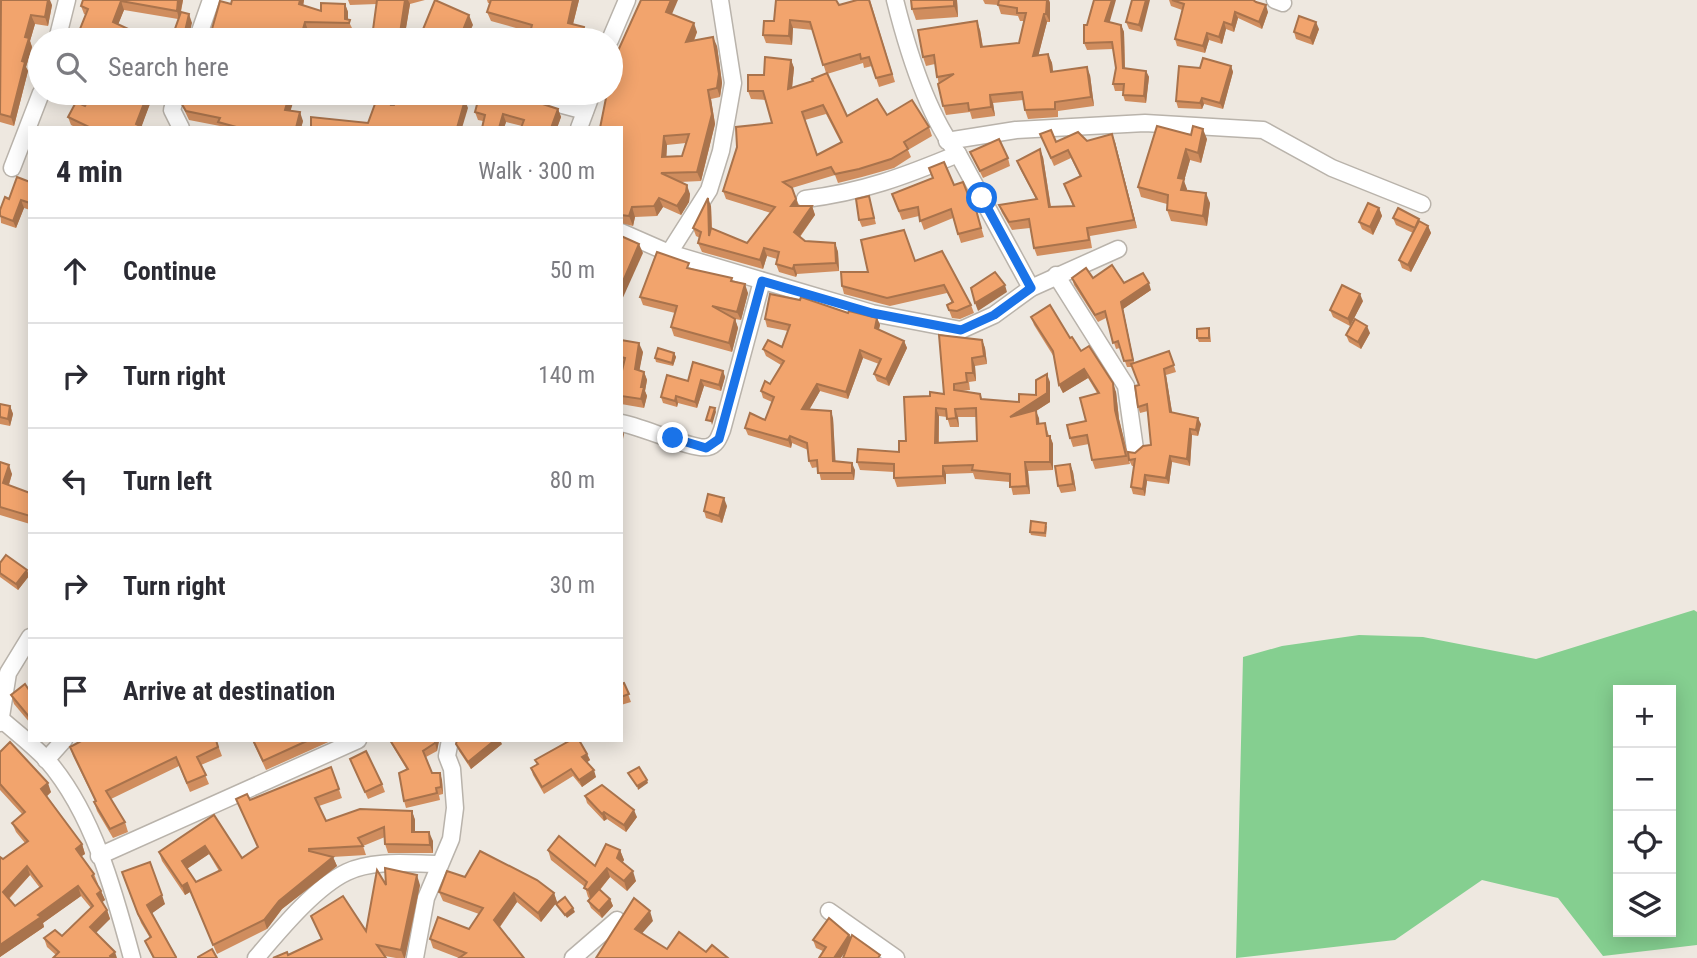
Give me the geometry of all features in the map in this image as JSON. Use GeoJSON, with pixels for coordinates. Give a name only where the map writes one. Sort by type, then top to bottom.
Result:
{"type":"FeatureCollection","features":[{"type":"Feature","properties":{"kind":"street"},"geometry":{"type":"LineString","coordinates":[[60,28],[67,0]]}},
{"type":"Feature","properties":{"kind":"street"},"geometry":{"type":"LineString","coordinates":[[201,28],[211,0]]}},
{"type":"Feature","properties":{"kind":"street"},"geometry":{"type":"LineString","coordinates":[[615,28],[627,0]]}},
{"type":"Feature","properties":{"kind":"street"},"geometry":{"type":"LineString","coordinates":[[669,253],[709,190],[721,151],[733,83],[720,0]]}},
{"type":"Feature","properties":{"kind":"street"},"geometry":{"type":"LineString","coordinates":[[895,0],[916,70],[947,141],[958,154],[1031,288]]}},
{"type":"Feature","properties":{"kind":"street"},"geometry":{"type":"LineString","coordinates":[[28,126],[36,105]]}},
{"type":"Feature","properties":{"kind":"street"},"geometry":{"type":"LineString","coordinates":[[173,105],[172,110],[180,126]]}},
{"type":"Feature","properties":{"kind":"street"},"geometry":{"type":"LineString","coordinates":[[563,105],[585,111]]}},
{"type":"Feature","properties":{"kind":"street"},"geometry":{"type":"LineString","coordinates":[[580,126],[587,105]]}},
{"type":"Feature","properties":{"kind":"street"},"geometry":{"type":"LineString","coordinates":[[947,141],[1016,130],[1145,123],[1263,130],[1332,167],[1422,204]]}},
{"type":"Feature","properties":{"kind":"street"},"geometry":{"type":"LineString","coordinates":[[12,169],[28,127]]}},
{"type":"Feature","properties":{"kind":"street"},"geometry":{"type":"LineString","coordinates":[[805,199],[847,194],[890,183],[958,154]]}},
{"type":"Feature","properties":{"kind":"street"},"geometry":{"type":"LineString","coordinates":[[623,233],[669,253],[872,313],[961,330],[994,315],[1031,288],[1056,275],[1118,249]]}},
{"type":"Feature","properties":{"kind":"street"},"geometry":{"type":"LineString","coordinates":[[1056,275],[1126,386],[1135,449]]}},
{"type":"Feature","properties":{"kind":"street"},"geometry":{"type":"LineString","coordinates":[[623,423],[659,432],[688,445],[706,448],[713,444],[722,430],[762,281]]}},
{"type":"Feature","properties":{"kind":"street"},"geometry":{"type":"LineString","coordinates":[[28,640],[8,673],[1,722],[46,760],[75,800],[99,856],[132,958]]}},
{"type":"Feature","properties":{"kind":"street"},"geometry":{"type":"LineString","coordinates":[[46,760],[62,742]]}},
{"type":"Feature","properties":{"kind":"street"},"geometry":{"type":"LineString","coordinates":[[99,856],[354,742]]}},
{"type":"Feature","properties":{"kind":"street"},"geometry":{"type":"LineString","coordinates":[[415,958],[426,898],[451,839],[455,808],[452,769],[447,756],[450,742]]}},
{"type":"Feature","properties":{"kind":"street"},"geometry":{"type":"LineString","coordinates":[[256,958],[311,900],[348,871],[369,866],[440,864]]}},
{"type":"Feature","properties":{"kind":"street"},"geometry":{"type":"LineString","coordinates":[[829,911],[896,958]]}},
{"type":"Feature","properties":{"kind":"street"},"geometry":{"type":"LineString","coordinates":[[573,958],[617,920]]}},
{"type":"Feature","properties":{"kind":"green space"},"geometry":{"type":"Polygon","coordinates":[[[1694,610],[1697,612],[1697,945],[1603,956],[1558,898],[1482,880],[1395,940],[1236,958],[1243,657],[1282,646],[1359,635],[1423,637],[1536,659],[1694,610]]]}},
{"type":"Feature","properties":{"kind":"building"},"geometry":{"type":"Polygon","coordinates":[[[1,0],[48,0],[45,17],[31,15],[25,37],[28,41],[22,61],[25,62],[11,117],[0,114],[1,0]]]}},
{"type":"Feature","properties":{"kind":"building"},"geometry":{"type":"Polygon","coordinates":[[[83,0],[178,0],[177,11],[121,1],[113,22],[126,28],[80,28],[88,9],[81,6],[83,0]]]}},
{"type":"Feature","properties":{"kind":"building"},"geometry":{"type":"Polygon","coordinates":[[[232,0],[300,0],[299,4],[321,11],[321,3],[345,4],[345,19],[350,20],[349,23],[305,22],[303,28],[212,28],[220,1],[231,4],[232,0]]]}},
{"type":"Feature","properties":{"kind":"building"},"geometry":{"type":"Polygon","coordinates":[[[377,0],[405,0],[401,28],[373,28],[377,0]]]}},
{"type":"Feature","properties":{"kind":"building"},"geometry":{"type":"Polygon","coordinates":[[[435,0],[469,15],[464,28],[424,28],[435,0]]]}},
{"type":"Feature","properties":{"kind":"building"},"geometry":{"type":"Polygon","coordinates":[[[491,0],[573,0],[568,23],[584,27],[531,28],[532,25],[487,12],[491,0]]]}},
{"type":"Feature","properties":{"kind":"building"},"geometry":{"type":"Polygon","coordinates":[[[641,0],[671,0],[666,12],[694,23],[686,42],[713,37],[719,74],[717,88],[708,90],[712,114],[697,172],[661,173],[687,185],[686,192],[677,206],[659,198],[654,206],[632,207],[629,216],[623,215],[623,126],[600,126],[605,105],[623,105],[623,40],[641,0]],[[689,134],[664,136],[662,157],[682,156],[689,134]]]}},
{"type":"Feature","properties":{"kind":"building"},"geometry":{"type":"Polygon","coordinates":[[[776,0],[836,0],[839,5],[869,0],[892,74],[876,78],[869,57],[861,59],[860,54],[823,65],[810,22],[790,20],[789,36],[763,35],[764,21],[774,21],[776,0]]]}},
{"type":"Feature","properties":{"kind":"building"},"geometry":{"type":"Polygon","coordinates":[[[911,0],[954,0],[954,6],[912,9],[911,0]]]}},
{"type":"Feature","properties":{"kind":"building"},"geometry":{"type":"Polygon","coordinates":[[[999,0],[1047,0],[1046,14],[1033,56],[1048,54],[1051,72],[1087,67],[1091,97],[1055,102],[1055,109],[1025,110],[1022,92],[990,95],[991,107],[969,110],[968,103],[943,106],[938,84],[954,74],[937,77],[934,55],[923,57],[918,30],[977,21],[981,47],[1019,43],[1026,13],[1017,13],[1017,8],[998,5],[999,0]]]}},
{"type":"Feature","properties":{"kind":"building"},"geometry":{"type":"Polygon","coordinates":[[[1094,0],[1112,0],[1105,21],[1121,25],[1123,68],[1146,71],[1144,96],[1123,95],[1124,84],[1113,84],[1116,68],[1112,42],[1084,43],[1084,25],[1087,25],[1094,0]]]}},
{"type":"Feature","properties":{"kind":"building"},"geometry":{"type":"Polygon","coordinates":[[[1132,0],[1146,0],[1139,25],[1126,22],[1132,0]]]}},
{"type":"Feature","properties":{"kind":"building"},"geometry":{"type":"Polygon","coordinates":[[[1172,0],[1253,0],[1266,5],[1259,22],[1235,12],[1232,25],[1224,22],[1219,37],[1207,33],[1203,46],[1175,39],[1184,4],[1172,0]]]}},
{"type":"Feature","properties":{"kind":"building"},"geometry":{"type":"Polygon","coordinates":[[[181,12],[189,14],[186,28],[175,28],[181,12]]]}},
{"type":"Feature","properties":{"kind":"building"},"geometry":{"type":"Polygon","coordinates":[[[1299,16],[1316,22],[1310,38],[1294,32],[1299,16]]]}},
{"type":"Feature","properties":{"kind":"building"},"geometry":{"type":"Polygon","coordinates":[[[765,57],[791,60],[788,89],[827,73],[847,116],[877,99],[887,115],[912,100],[929,127],[904,142],[908,149],[891,159],[835,174],[831,167],[783,182],[792,188],[796,199],[791,206],[812,206],[794,232],[805,241],[835,243],[836,263],[794,265],[793,269],[776,264],[779,252],[764,248],[760,260],[698,243],[701,232],[693,228],[708,198],[709,236],[711,228],[747,243],[775,207],[723,191],[737,147],[736,127],[772,123],[763,91],[748,91],[748,75],[764,75],[765,57]],[[823,105],[802,112],[817,155],[842,142],[823,105]]]}},
{"type":"Feature","properties":{"kind":"building"},"geometry":{"type":"Polygon","coordinates":[[[1203,58],[1231,66],[1220,103],[1202,98],[1200,103],[1176,101],[1179,66],[1200,68],[1203,58]]]}},
{"type":"Feature","properties":{"kind":"building"},"geometry":{"type":"Polygon","coordinates":[[[74,105],[143,105],[136,124],[140,126],[87,126],[68,117],[74,105]]]}},
{"type":"Feature","properties":{"kind":"building"},"geometry":{"type":"Polygon","coordinates":[[[182,105],[286,105],[285,110],[300,112],[296,126],[233,126],[218,122],[220,118],[186,111],[182,105]]]}},
{"type":"Feature","properties":{"kind":"building"},"geometry":{"type":"Polygon","coordinates":[[[375,105],[464,105],[458,126],[311,126],[311,117],[368,123],[375,105]]]}},
{"type":"Feature","properties":{"kind":"building"},"geometry":{"type":"Polygon","coordinates":[[[477,105],[546,105],[558,109],[552,126],[522,126],[524,120],[503,114],[500,126],[482,126],[485,115],[475,112],[477,105]]]}},
{"type":"Feature","properties":{"kind":"building"},"geometry":{"type":"Polygon","coordinates":[[[1157,126],[1191,135],[1193,126],[1203,129],[1198,153],[1186,149],[1178,178],[1184,179],[1181,190],[1206,193],[1203,216],[1167,210],[1168,195],[1138,187],[1157,126]]]}},
{"type":"Feature","properties":{"kind":"building"},"geometry":{"type":"Polygon","coordinates":[[[1051,130],[1056,142],[1078,132],[1087,141],[1112,134],[1134,220],[1087,228],[1089,240],[1034,248],[1029,219],[1009,222],[999,205],[1037,199],[1017,161],[1040,149],[1049,207],[1074,206],[1064,184],[1081,176],[1068,150],[1051,158],[1040,134],[1051,130]]]}},
{"type":"Feature","properties":{"kind":"building"},"geometry":{"type":"Polygon","coordinates":[[[999,139],[1008,158],[980,171],[970,152],[999,139]]]}},
{"type":"Feature","properties":{"kind":"building"},"geometry":{"type":"Polygon","coordinates":[[[944,162],[954,185],[963,182],[973,207],[975,206],[981,228],[958,234],[951,209],[920,221],[918,207],[899,211],[892,194],[933,178],[929,168],[944,162]]]}},
{"type":"Feature","properties":{"kind":"building"},"geometry":{"type":"Polygon","coordinates":[[[17,177],[28,181],[28,202],[21,200],[13,221],[0,216],[5,197],[9,199],[17,177]]]}},
{"type":"Feature","properties":{"kind":"building"},"geometry":{"type":"Polygon","coordinates":[[[869,196],[874,218],[859,220],[856,199],[869,196]]]}},
{"type":"Feature","properties":{"kind":"building"},"geometry":{"type":"Polygon","coordinates":[[[1368,203],[1379,208],[1370,227],[1359,222],[1368,203]]]}},
{"type":"Feature","properties":{"kind":"building"},"geometry":{"type":"Polygon","coordinates":[[[1398,208],[1419,219],[1415,228],[1393,218],[1398,208]]]}},
{"type":"Feature","properties":{"kind":"building"},"geometry":{"type":"Polygon","coordinates":[[[1419,221],[1428,226],[1408,265],[1399,260],[1419,221]]]}},
{"type":"Feature","properties":{"kind":"building"},"geometry":{"type":"Polygon","coordinates":[[[904,230],[915,261],[942,251],[971,305],[957,311],[949,310],[947,305],[953,302],[944,285],[887,298],[842,286],[841,272],[868,272],[861,240],[904,230]]]}},
{"type":"Feature","properties":{"kind":"building"},"geometry":{"type":"Polygon","coordinates":[[[623,237],[639,244],[623,281],[623,237]]]}},
{"type":"Feature","properties":{"kind":"building"},"geometry":{"type":"Polygon","coordinates":[[[657,252],[689,263],[687,268],[732,278],[731,281],[745,284],[737,312],[712,306],[735,319],[729,343],[671,327],[677,306],[640,297],[657,252]]]}},
{"type":"Feature","properties":{"kind":"building"},"geometry":{"type":"Polygon","coordinates":[[[1112,265],[1124,283],[1143,273],[1149,283],[1121,302],[1133,360],[1124,361],[1118,341],[1113,343],[1105,311],[1095,315],[1072,278],[1086,268],[1093,278],[1112,265]]]}},
{"type":"Feature","properties":{"kind":"building"},"geometry":{"type":"Polygon","coordinates":[[[995,272],[1005,285],[975,303],[971,288],[995,272]]]}},
{"type":"Feature","properties":{"kind":"building"},"geometry":{"type":"Polygon","coordinates":[[[1342,285],[1360,294],[1348,319],[1330,310],[1342,285]]]}},
{"type":"Feature","properties":{"kind":"building"},"geometry":{"type":"Polygon","coordinates":[[[770,294],[800,300],[801,297],[848,313],[849,311],[877,318],[875,328],[904,341],[886,379],[874,374],[881,359],[860,350],[846,392],[817,384],[802,409],[831,411],[833,461],[852,463],[852,473],[818,473],[817,460],[809,461],[807,443],[790,436],[788,440],[745,428],[750,413],[765,420],[774,397],[761,391],[765,381],[770,384],[784,361],[763,349],[768,340],[782,347],[790,325],[765,319],[770,294]]]}},
{"type":"Feature","properties":{"kind":"building"},"geometry":{"type":"Polygon","coordinates":[[[1050,305],[1070,338],[1072,337],[1081,351],[1089,346],[1113,383],[1115,410],[1126,456],[1092,460],[1087,435],[1070,438],[1067,425],[1086,421],[1080,398],[1099,393],[1084,369],[1059,385],[1053,351],[1031,317],[1050,305]]]}},
{"type":"Feature","properties":{"kind":"building"},"geometry":{"type":"Polygon","coordinates":[[[1355,319],[1367,326],[1358,342],[1346,335],[1355,319]]]}},
{"type":"Feature","properties":{"kind":"building"},"geometry":{"type":"Polygon","coordinates":[[[1209,328],[1209,338],[1197,338],[1197,329],[1209,328]]]}},
{"type":"Feature","properties":{"kind":"building"},"geometry":{"type":"Polygon","coordinates":[[[939,335],[982,340],[984,356],[972,358],[973,373],[966,373],[967,382],[954,384],[954,390],[980,394],[981,399],[1019,402],[1019,394],[1036,395],[1036,380],[1047,374],[1047,393],[1010,417],[1036,410],[1037,424],[1045,423],[1047,436],[1050,436],[1050,462],[1025,462],[1027,486],[1010,487],[1010,474],[972,470],[973,465],[943,466],[943,476],[894,478],[894,464],[857,462],[858,449],[899,452],[899,441],[906,441],[904,397],[930,396],[930,392],[944,394],[939,335]],[[936,408],[935,443],[977,441],[976,408],[955,409],[956,418],[947,419],[946,409],[936,408]]]}},
{"type":"Feature","properties":{"kind":"building"},"geometry":{"type":"Polygon","coordinates":[[[623,340],[639,343],[635,369],[644,372],[641,399],[623,396],[623,340]]]}},
{"type":"Feature","properties":{"kind":"building"},"geometry":{"type":"Polygon","coordinates":[[[658,348],[674,353],[672,363],[655,358],[658,348]]]}},
{"type":"Feature","properties":{"kind":"building"},"geometry":{"type":"Polygon","coordinates":[[[1169,351],[1174,365],[1164,369],[1170,412],[1198,418],[1196,430],[1190,429],[1187,459],[1170,456],[1166,478],[1145,475],[1143,489],[1131,487],[1135,459],[1129,460],[1128,452],[1135,453],[1143,446],[1151,445],[1147,404],[1138,407],[1135,386],[1139,385],[1131,364],[1169,351]]]}},
{"type":"Feature","properties":{"kind":"building"},"geometry":{"type":"Polygon","coordinates":[[[693,362],[723,371],[719,385],[701,380],[695,402],[676,396],[675,401],[661,397],[667,375],[688,381],[693,362]]]}},
{"type":"Feature","properties":{"kind":"building"},"geometry":{"type":"Polygon","coordinates":[[[0,404],[10,406],[8,419],[0,417],[0,404]]]}},
{"type":"Feature","properties":{"kind":"building"},"geometry":{"type":"Polygon","coordinates":[[[710,407],[715,408],[711,421],[706,420],[710,407]]]}},
{"type":"Feature","properties":{"kind":"building"},"geometry":{"type":"Polygon","coordinates":[[[0,462],[9,465],[3,483],[28,492],[28,515],[0,507],[0,462]]]}},
{"type":"Feature","properties":{"kind":"building"},"geometry":{"type":"Polygon","coordinates":[[[1070,464],[1073,484],[1058,486],[1055,466],[1070,464]]]}},
{"type":"Feature","properties":{"kind":"building"},"geometry":{"type":"Polygon","coordinates":[[[708,494],[724,498],[719,516],[704,511],[708,494]]]}},
{"type":"Feature","properties":{"kind":"building"},"geometry":{"type":"Polygon","coordinates":[[[1031,521],[1046,523],[1045,533],[1030,532],[1031,521]]]}},
{"type":"Feature","properties":{"kind":"building"},"geometry":{"type":"Polygon","coordinates":[[[6,555],[27,570],[16,584],[0,573],[0,563],[6,555]]]}},
{"type":"Feature","properties":{"kind":"building"},"geometry":{"type":"Polygon","coordinates":[[[623,683],[629,694],[623,696],[623,683]]]}},
{"type":"Feature","properties":{"kind":"building"},"geometry":{"type":"Polygon","coordinates":[[[25,684],[28,688],[28,716],[11,695],[25,684]]]}},
{"type":"Feature","properties":{"kind":"building"},"geometry":{"type":"Polygon","coordinates":[[[10,742],[48,783],[41,789],[82,844],[76,849],[94,874],[92,876],[101,891],[97,894],[107,910],[90,927],[115,952],[111,958],[53,958],[59,952],[44,938],[55,930],[62,936],[93,906],[78,886],[38,915],[41,917],[0,945],[0,857],[3,859],[28,841],[12,823],[25,812],[0,784],[0,752],[10,742]],[[27,866],[3,892],[15,906],[42,886],[27,866]]]}},
{"type":"Feature","properties":{"kind":"building"},"geometry":{"type":"Polygon","coordinates":[[[79,742],[217,742],[218,747],[197,757],[206,775],[187,783],[176,757],[106,791],[125,822],[110,829],[94,802],[96,801],[70,747],[79,742]]]}},
{"type":"Feature","properties":{"kind":"building"},"geometry":{"type":"Polygon","coordinates":[[[254,742],[305,742],[263,761],[254,742]]]}},
{"type":"Feature","properties":{"kind":"building"},"geometry":{"type":"Polygon","coordinates":[[[391,742],[435,742],[423,751],[432,773],[440,773],[441,787],[436,788],[437,793],[404,801],[399,773],[408,769],[391,742]]]}},
{"type":"Feature","properties":{"kind":"building"},"geometry":{"type":"Polygon","coordinates":[[[456,742],[493,742],[468,762],[456,742]]]}},
{"type":"Feature","properties":{"kind":"building"},"geometry":{"type":"Polygon","coordinates":[[[567,742],[580,742],[587,754],[582,757],[594,770],[579,780],[571,769],[542,787],[531,768],[538,764],[535,760],[567,742]]]}},
{"type":"Feature","properties":{"kind":"building"},"geometry":{"type":"Polygon","coordinates":[[[366,751],[382,784],[365,792],[350,759],[366,751]]]}},
{"type":"Feature","properties":{"kind":"building"},"geometry":{"type":"Polygon","coordinates":[[[331,767],[339,789],[315,798],[326,821],[360,809],[412,811],[412,832],[429,832],[430,845],[385,844],[384,827],[358,838],[363,846],[309,849],[333,857],[279,901],[264,920],[213,945],[187,883],[182,886],[159,852],[214,815],[242,858],[258,847],[236,799],[247,794],[250,800],[331,767]],[[205,846],[182,861],[196,882],[221,870],[205,846]]]}},
{"type":"Feature","properties":{"kind":"building"},"geometry":{"type":"Polygon","coordinates":[[[639,767],[647,780],[637,786],[628,773],[639,767]]]}},
{"type":"Feature","properties":{"kind":"building"},"geometry":{"type":"Polygon","coordinates":[[[602,785],[634,810],[624,825],[604,812],[602,814],[585,796],[602,785]]]}},
{"type":"Feature","properties":{"kind":"building"},"geometry":{"type":"Polygon","coordinates":[[[559,836],[595,866],[606,844],[620,850],[617,858],[633,871],[624,881],[607,868],[588,890],[584,888],[587,882],[548,850],[559,836]]]}},
{"type":"Feature","properties":{"kind":"building"},"geometry":{"type":"Polygon","coordinates":[[[480,851],[537,880],[554,893],[538,913],[514,893],[494,920],[524,958],[459,958],[466,953],[430,939],[438,917],[469,929],[483,908],[439,892],[447,871],[465,877],[480,851]]]}},
{"type":"Feature","properties":{"kind":"building"},"geometry":{"type":"Polygon","coordinates":[[[150,862],[162,895],[147,905],[175,958],[154,958],[145,941],[151,937],[138,914],[122,872],[150,862]]]}},
{"type":"Feature","properties":{"kind":"building"},"geometry":{"type":"Polygon","coordinates":[[[385,868],[417,875],[401,950],[377,945],[386,958],[273,958],[287,952],[288,955],[322,939],[311,916],[343,896],[366,931],[377,870],[386,885],[385,868]]]}},
{"type":"Feature","properties":{"kind":"building"},"geometry":{"type":"Polygon","coordinates":[[[599,889],[610,899],[599,911],[588,901],[599,889]]]}},
{"type":"Feature","properties":{"kind":"building"},"geometry":{"type":"Polygon","coordinates":[[[565,897],[573,908],[565,915],[556,904],[565,897]]]}},
{"type":"Feature","properties":{"kind":"building"},"geometry":{"type":"Polygon","coordinates":[[[634,898],[650,911],[635,929],[667,949],[679,932],[706,952],[712,945],[728,958],[596,958],[634,898]]]}},
{"type":"Feature","properties":{"kind":"building"},"geometry":{"type":"Polygon","coordinates":[[[829,918],[849,935],[834,958],[819,958],[826,947],[813,940],[829,918]]]}},
{"type":"Feature","properties":{"kind":"building"},"geometry":{"type":"Polygon","coordinates":[[[852,935],[880,955],[878,958],[843,958],[852,935]]]}},
{"type":"Feature","properties":{"kind":"building"},"geometry":{"type":"Polygon","coordinates":[[[212,949],[217,958],[198,958],[198,957],[212,949]]]}},
{"type":"Feature","properties":{"kind":"route"},"geometry":{"type":"LineString","coordinates":[[673,438],[688,445],[706,448],[719,439],[762,281],[872,313],[961,330],[983,321],[1018,299],[1031,288],[982,198]]}}]}
